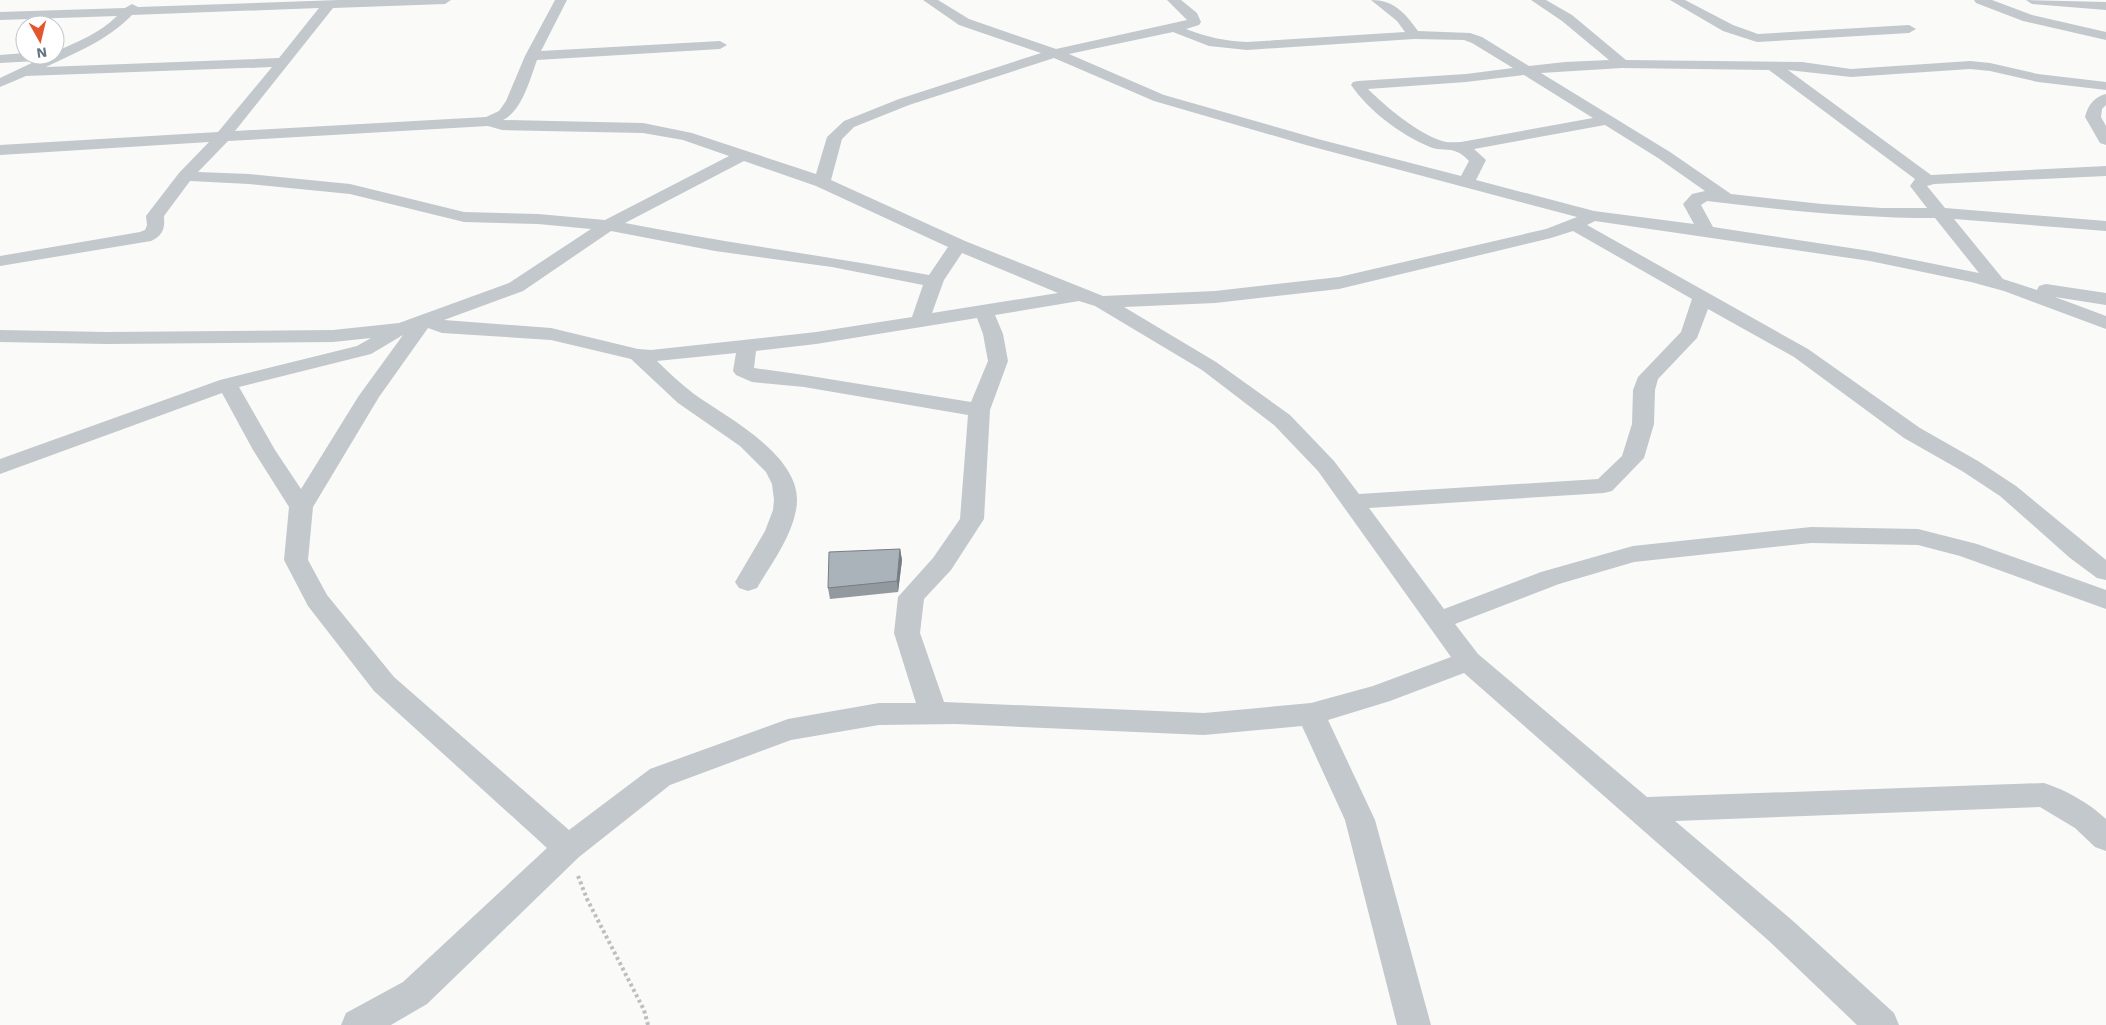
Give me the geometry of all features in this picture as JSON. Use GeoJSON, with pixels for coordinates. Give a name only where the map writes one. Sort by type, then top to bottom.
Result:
{"type":"FeatureCollection","features":[{"type":"Feature","properties":{"kind":"street"},"geometry":{"type":"LineString","coordinates":[[65,52],[113,27],[126,12],[144,0]]}},
{"type":"Feature","properties":{"kind":"street"},"geometry":{"type":"LineString","coordinates":[[0,16],[328,6],[355,2],[445,0]]}},
{"type":"Feature","properties":{"kind":"street"},"geometry":{"type":"LineString","coordinates":[[489,121],[504,114],[513,101],[532,56],[561,0]]}},
{"type":"Feature","properties":{"kind":"street"},"geometry":{"type":"LineString","coordinates":[[929,0],[964,22],[1055,53],[1159,98],[1312,142],[1466,183],[1583,221],[1706,231],[1870,256],[2003,285],[2106,300]]}},
{"type":"Feature","properties":{"kind":"street"},"geometry":{"type":"LineString","coordinates":[[822,182],[835,137],[849,124],[904,102],[1055,53],[1174,28],[1194,22],[1192,16],[1173,0]]}},
{"type":"Feature","properties":{"kind":"street"},"geometry":{"type":"LineString","coordinates":[[1377,0],[1402,18],[1414,35]]}},
{"type":"Feature","properties":{"kind":"street"},"geometry":{"type":"LineString","coordinates":[[1537,0],[1567,18],[1622,64]]}},
{"type":"Feature","properties":{"kind":"street"},"geometry":{"type":"LineString","coordinates":[[1676,0],[1728,28],[1757,38],[1909,29]]}},
{"type":"Feature","properties":{"kind":"street"},"geometry":{"type":"LineString","coordinates":[[1980,0],[2028,18],[2106,36]]}},
{"type":"Feature","properties":{"kind":"street"},"geometry":{"type":"LineString","coordinates":[[2032,0],[2106,6]]}},
{"type":"Feature","properties":{"kind":"street"},"geometry":{"type":"LineString","coordinates":[[0,261],[145,237],[153,232],[156,226],[156,216],[185,176],[222,138],[328,6]]}},
{"type":"Feature","properties":{"kind":"street"},"geometry":{"type":"LineString","coordinates":[[1174,28],[1202,41],[1247,46],[1414,35],[1465,36],[1476,40],[1608,120],[1664,155],[1726,198]]}},
{"type":"Feature","properties":{"kind":"street"},"geometry":{"type":"LineString","coordinates":[[1708,65],[1728,28]]}},
{"type":"Feature","properties":{"kind":"street"},"geometry":{"type":"LineString","coordinates":[[1787,36],[1834,69]]}},
{"type":"Feature","properties":{"kind":"street"},"geometry":{"type":"LineString","coordinates":[[532,56],[720,45]]}},
{"type":"Feature","properties":{"kind":"street"},"geometry":{"type":"LineString","coordinates":[[0,59],[15,58]]}},
{"type":"Feature","properties":{"kind":"street"},"geometry":{"type":"LineString","coordinates":[[25,72],[282,62]]}},
{"type":"Feature","properties":{"kind":"street"},"geometry":{"type":"LineString","coordinates":[[1608,120],[1461,147],[1439,145],[1384,111],[1364,95],[1358,85],[1466,78],[1524,70],[1622,64],[1773,66],[1834,69],[1851,73],[1970,65],[1990,67],[2038,78],[2106,86]]}},
{"type":"Feature","properties":{"kind":"street"},"geometry":{"type":"LineString","coordinates":[[0,83],[39,65]]}},
{"type":"Feature","properties":{"kind":"street"},"geometry":{"type":"LineString","coordinates":[[1773,66],[1927,180]]}},
{"type":"Feature","properties":{"kind":"street"},"geometry":{"type":"LineString","coordinates":[[2106,98],[2095,107],[2093,117],[2106,140]]}},
{"type":"Feature","properties":{"kind":"street"},"geometry":{"type":"LineString","coordinates":[[0,150],[489,121],[502,124],[643,128],[686,136],[822,182],[959,245],[1091,299],[1209,366],[1282,420],[1326,466],[1468,660],[1781,931],[1882,1025]]}},
{"type":"Feature","properties":{"kind":"street"},"geometry":{"type":"LineString","coordinates":[[1461,147],[1478,160],[1466,183]]}},
{"type":"Feature","properties":{"kind":"street"},"geometry":{"type":"LineString","coordinates":[[0,467],[227,384],[364,350],[417,324],[516,287],[608,225],[743,155]]}},
{"type":"Feature","properties":{"kind":"street"},"geometry":{"type":"LineString","coordinates":[[2106,171],[1918,182],[1918,186],[1940,213],[2003,285],[2106,324]]}},
{"type":"Feature","properties":{"kind":"street"},"geometry":{"type":"LineString","coordinates":[[185,176],[249,179],[350,189],[464,217],[538,219],[608,225],[714,246],[832,262],[932,281]]}},
{"type":"Feature","properties":{"kind":"street"},"geometry":{"type":"LineString","coordinates":[[1706,231],[1692,204],[1698,198],[1707,196],[1822,209],[1940,213],[2106,226]]}},
{"type":"Feature","properties":{"kind":"street"},"geometry":{"type":"LineString","coordinates":[[1583,221],[1702,298],[1801,353],[1912,433],[1970,466],[2008,491],[2079,552],[2106,572]]}},
{"type":"Feature","properties":{"kind":"street"},"geometry":{"type":"LineString","coordinates":[[0,336],[107,338],[333,336],[417,324],[551,334],[638,355],[816,338],[984,311],[1091,299],[1215,297],[1339,283],[1523,240],[1583,221]]}},
{"type":"Feature","properties":{"kind":"street"},"geometry":{"type":"LineString","coordinates":[[921,321],[923,307],[932,281],[959,245]]}},
{"type":"Feature","properties":{"kind":"street"},"geometry":{"type":"LineString","coordinates":[[1351,502],[1604,486],[1633,458],[1644,424],[1644,390],[1648,377],[1690,334],[1702,298]]}},
{"type":"Feature","properties":{"kind":"street"},"geometry":{"type":"LineString","coordinates":[[933,713],[907,633],[911,597],[942,564],[972,519],[979,410],[998,361],[993,334],[984,311]]}},
{"type":"Feature","properties":{"kind":"street"},"geometry":{"type":"LineString","coordinates":[[417,324],[301,506],[296,560],[317,600],[384,684],[568,848]]}},
{"type":"Feature","properties":{"kind":"street"},"geometry":{"type":"LineString","coordinates":[[747,346],[743,372],[752,376],[804,381],[979,410]]}},
{"type":"Feature","properties":{"kind":"street"},"geometry":{"type":"LineString","coordinates":[[638,355],[686,398],[743,437],[779,472],[787,499],[781,526],[748,582]]}},
{"type":"Feature","properties":{"kind":"street"},"geometry":{"type":"LineString","coordinates":[[227,384],[264,450],[301,506]]}},
{"type":"Feature","properties":{"kind":"street"},"geometry":{"type":"LineString","coordinates":[[1440,620],[1550,578],[1633,554],[1811,535],[1918,537],[1968,550],[2106,600]]}},
{"type":"Feature","properties":{"kind":"street"},"geometry":{"type":"LineString","coordinates":[[358,1025],[415,993],[568,848],[660,777],[788,730],[879,714],[933,713],[1204,724],[1311,714],[1380,694],[1468,660]]}},
{"type":"Feature","properties":{"kind":"street"},"geometry":{"type":"LineString","coordinates":[[1311,714],[1360,820],[1414,1025]]}},
{"type":"Feature","properties":{"kind":"street"},"geometry":{"type":"LineString","coordinates":[[1641,810],[2044,795],[2086,818],[2106,838]]}},
{"type":"Feature","properties":{"kind":"path"},"geometry":{"type":"LineString","coordinates":[[568,848],[587,900],[644,1010],[648,1025]]}},
{"type":"Feature","properties":{"kind":"building"},"geometry":{"type":"Polygon","coordinates":[[[900,549],[897,581],[828,588],[829,552],[900,549]]]}}]}
